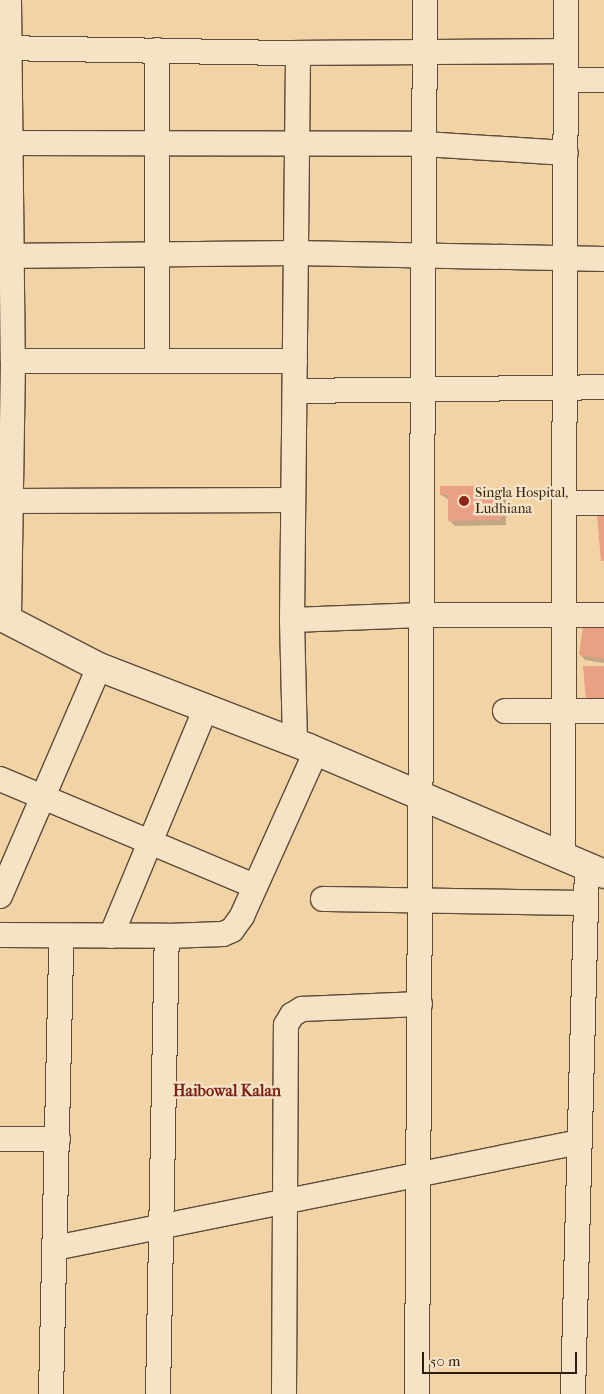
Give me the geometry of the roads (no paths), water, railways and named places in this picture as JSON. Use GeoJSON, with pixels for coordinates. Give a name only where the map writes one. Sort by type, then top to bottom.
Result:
{"type":"FeatureCollection","features":[{"type":"Feature","properties":{"kind":"street"},"geometry":{"type":"LineString","coordinates":[[9,0],[4,48],[4,256],[12,361],[11,501],[3,620],[99,666],[305,747],[421,798],[585,866]]}},
{"type":"Feature","properties":{"kind":"street"},"geometry":{"type":"LineString","coordinates":[[417,1394],[421,1174],[420,1004],[425,0]]}},
{"type":"Feature","properties":{"kind":"street"},"geometry":{"type":"LineString","coordinates":[[566,0],[564,711],[585,866],[586,903],[573,1394]]}},
{"type":"Feature","properties":{"kind":"street"},"geometry":{"type":"LineString","coordinates":[[4,48],[425,54],[566,51]]}},
{"type":"Feature","properties":{"kind":"street"},"geometry":{"type":"LineString","coordinates":[[157,50],[157,361]]}},
{"type":"Feature","properties":{"kind":"street"},"geometry":{"type":"LineString","coordinates":[[0,935],[167,936],[223,934],[232,930],[242,916],[254,886],[305,747],[292,620],[298,53]]}},
{"type":"Feature","properties":{"kind":"street"},"geometry":{"type":"LineString","coordinates":[[566,80],[604,80]]}},
{"type":"Feature","properties":{"kind":"street"},"geometry":{"type":"LineString","coordinates":[[4,143],[424,144],[566,153]]}},
{"type":"Feature","properties":{"kind":"street"},"geometry":{"type":"LineString","coordinates":[[4,256],[296,253],[604,260]]}},
{"type":"Feature","properties":{"kind":"street"},"geometry":{"type":"LineString","coordinates":[[12,361],[295,361]]}},
{"type":"Feature","properties":{"kind":"street"},"geometry":{"type":"LineString","coordinates":[[295,390],[604,387]]}},
{"type":"Feature","properties":{"kind":"street"},"geometry":{"type":"LineString","coordinates":[[11,501],[294,500]]}},
{"type":"Feature","properties":{"kind":"street"},"geometry":{"type":"LineString","coordinates":[[565,503],[604,503]]}},
{"type":"Feature","properties":{"kind":"street"},"geometry":{"type":"LineString","coordinates":[[292,620],[422,615],[604,614]]}},
{"type":"Feature","properties":{"kind":"street"},"geometry":{"type":"LineString","coordinates":[[0,896],[99,666]]}},
{"type":"Feature","properties":{"kind":"street"},"geometry":{"type":"LineString","coordinates":[[111,936],[148,842],[206,708]]}},
{"type":"Feature","properties":{"kind":"street"},"geometry":{"type":"LineString","coordinates":[[505,711],[604,711]]}},
{"type":"Feature","properties":{"kind":"street"},"geometry":{"type":"LineString","coordinates":[[0,779],[254,886]]}},
{"type":"Feature","properties":{"kind":"street"},"geometry":{"type":"LineString","coordinates":[[323,899],[586,903]]}},
{"type":"Feature","properties":{"kind":"street"},"geometry":{"type":"LineString","coordinates":[[51,1394],[61,936]]}},
{"type":"Feature","properties":{"kind":"street"},"geometry":{"type":"LineString","coordinates":[[158,1394],[167,936]]}},
{"type":"Feature","properties":{"kind":"street"},"geometry":{"type":"LineString","coordinates":[[284,1394],[285,1041],[288,1020],[296,1012],[313,1008],[420,1004]]}},
{"type":"Feature","properties":{"kind":"street"},"geometry":{"type":"LineString","coordinates":[[0,1139],[58,1138]]}},
{"type":"Feature","properties":{"kind":"street"},"geometry":{"type":"LineString","coordinates":[[55,1248],[580,1142]]}},
{"type":"Feature","properties":{"kind":"place","name":"Singla Hospital, Ludhiana"},"geometry":{"type":"Point","coordinates":[464,501]}},
{"type":"Feature","properties":{"kind":"district","name":"Haibowal Kalan"},"geometry":{"type":"Point","coordinates":[227,1091]}}]}
